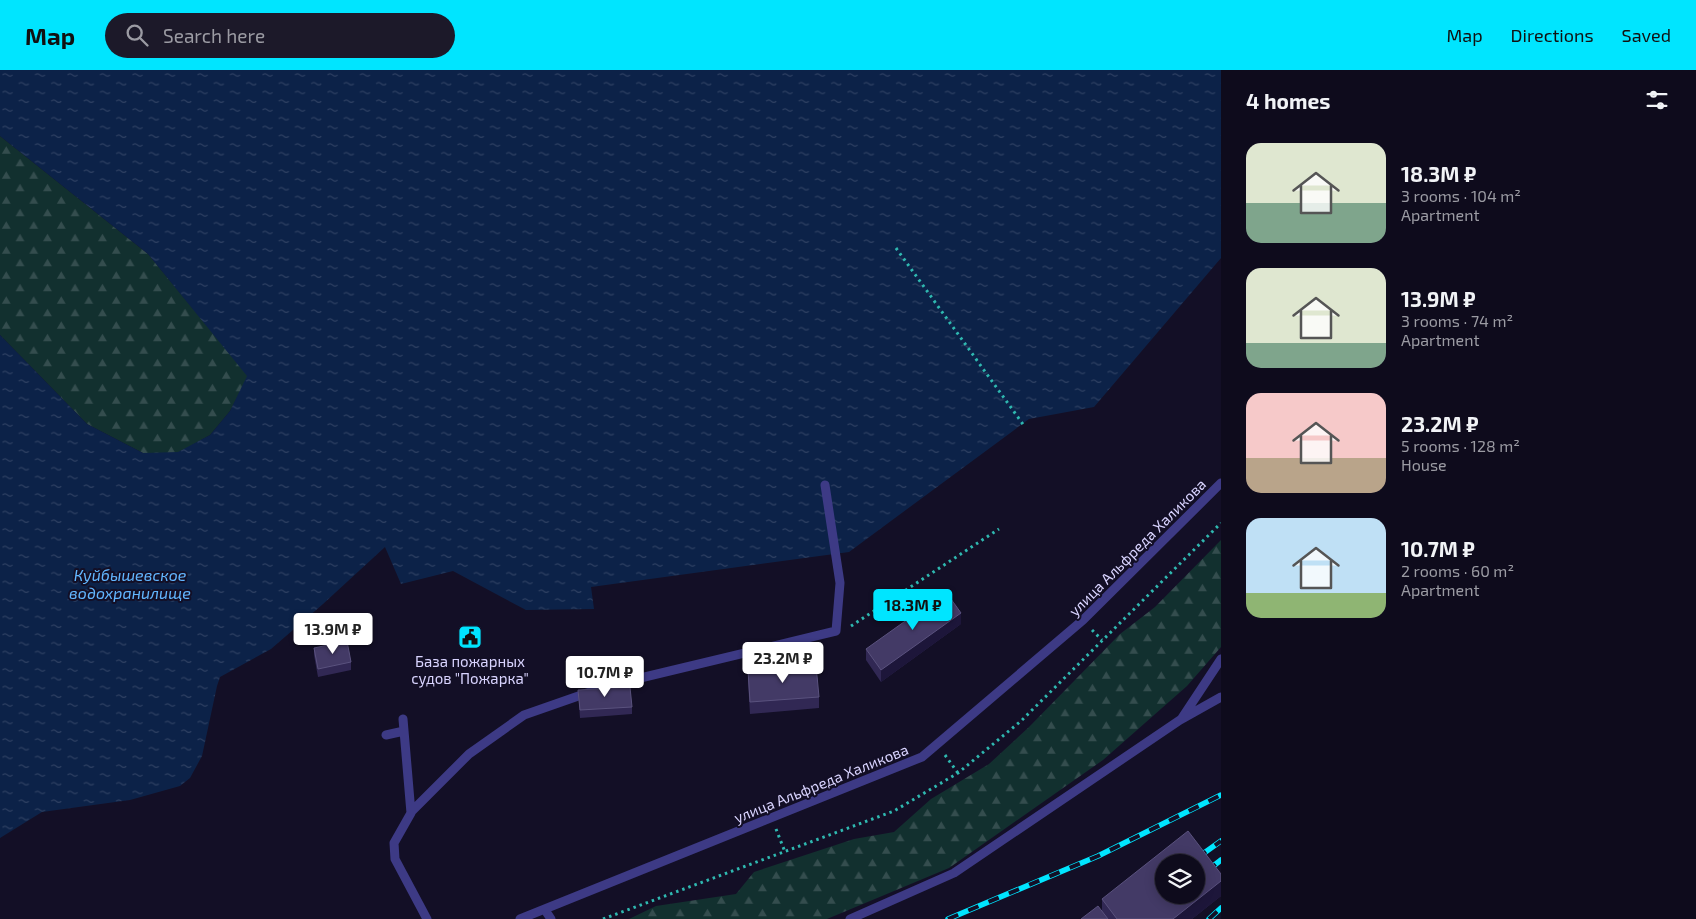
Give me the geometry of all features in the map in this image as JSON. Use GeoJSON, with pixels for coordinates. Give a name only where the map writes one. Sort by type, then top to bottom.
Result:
{"type":"FeatureCollection","features":[{"type":"Feature","properties":{"kind":"lane","name":"улица Альфреда Халикова"},"geometry":{"type":"LineString","coordinates":[[520,919],[922,757],[1083,620],[1221,483]]}},
{"type":"Feature","properties":{"kind":"lane"},"geometry":{"type":"LineString","coordinates":[[427,919],[395,858],[394,843],[411,812],[469,754],[524,715],[606,686],[836,631],[840,583],[825,485]]}},
{"type":"Feature","properties":{"kind":"lane"},"geometry":{"type":"LineString","coordinates":[[1180,720],[1221,659]]}},
{"type":"Feature","properties":{"kind":"lane"},"geometry":{"type":"LineString","coordinates":[[850,919],[954,873],[1180,720],[1221,697]]}},
{"type":"Feature","properties":{"kind":"lane"},"geometry":{"type":"LineString","coordinates":[[403,719],[411,812]]}},
{"type":"Feature","properties":{"kind":"lane"},"geometry":{"type":"LineString","coordinates":[[386,735],[404,731]]}},
{"type":"Feature","properties":{"kind":"lane"},"geometry":{"type":"LineString","coordinates":[[546,910],[552,919]]}},
{"type":"Feature","properties":{"kind":"path"},"geometry":{"type":"LineString","coordinates":[[896,248],[1025,427]]}},
{"type":"Feature","properties":{"kind":"path"},"geometry":{"type":"LineString","coordinates":[[836,631],[851,626],[998,529]]}},
{"type":"Feature","properties":{"kind":"path"},"geometry":{"type":"LineString","coordinates":[[936,744],[958,773]]}},
{"type":"Feature","properties":{"kind":"path"},"geometry":{"type":"LineString","coordinates":[[772,818],[785,852]]}},
{"type":"Feature","properties":{"kind":"green space"},"geometry":{"type":"Polygon","coordinates":[[[0,136],[148,254],[248,376],[230,411],[210,435],[178,453],[143,453],[87,424],[0,335],[0,136]]]}},
{"type":"Feature","properties":{"kind":"green space"},"geometry":{"type":"Polygon","coordinates":[[[1221,540],[1221,647],[1187,686],[1103,760],[949,868],[827,919],[629,919],[656,906],[736,894],[754,872],[854,839],[894,832],[931,799],[989,764],[1029,727],[1120,634],[1155,607],[1221,540]]]}},
{"type":"Feature","properties":{"kind":"water","name":"Куйбышевское водохранилище"},"geometry":{"type":"Polygon","coordinates":[[[0,70],[1221,70],[1221,258],[1094,407],[1029,419],[849,552],[591,587],[594,609],[526,610],[453,571],[401,584],[385,547],[271,649],[220,677],[202,756],[190,778],[180,786],[130,800],[42,812],[0,838],[0,335],[87,424],[143,453],[178,452],[210,435],[230,411],[247,376],[148,254],[0,136],[0,70]]]}},
{"type":"Feature","properties":{"kind":"building"},"geometry":{"type":"Polygon","coordinates":[[[946,592],[961,613],[881,670],[866,649],[946,592]]]}},
{"type":"Feature","properties":{"kind":"building"},"geometry":{"type":"Polygon","coordinates":[[[347,641],[351,662],[318,669],[314,648],[347,641]]]}},
{"type":"Feature","properties":{"kind":"building"},"geometry":{"type":"Polygon","coordinates":[[[816,665],[819,697],[750,702],[748,670],[816,665]]]}},
{"type":"Feature","properties":{"kind":"building"},"geometry":{"type":"Polygon","coordinates":[[[630,687],[632,707],[580,710],[578,690],[630,687]]]}},
{"type":"Feature","properties":{"kind":"building"},"geometry":{"type":"Polygon","coordinates":[[[1188,831],[1221,874],[1221,881],[1205,894],[1205,854],[1159,854],[1188,831]]]}},
{"type":"Feature","properties":{"kind":"building"},"geometry":{"type":"Polygon","coordinates":[[[1155,857],[1155,904],[1192,904],[1173,919],[1117,919],[1102,899],[1155,857]]]}},
{"type":"Feature","properties":{"kind":"building"},"geometry":{"type":"Polygon","coordinates":[[[1098,906],[1108,919],[1081,919],[1098,906]]]}},
{"type":"Feature","properties":{"kind":"railway"},"geometry":{"type":"LineString","coordinates":[[948,919],[1098,856],[1221,795]]}},
{"type":"Feature","properties":{"kind":"railway"},"geometry":{"type":"LineString","coordinates":[[1203,854],[1221,841]]}},
{"type":"Feature","properties":{"kind":"railway"},"geometry":{"type":"LineString","coordinates":[[1207,871],[1221,860]]}},
{"type":"Feature","properties":{"kind":"railway"},"geometry":{"type":"LineString","coordinates":[[1209,919],[1221,908]]}},
{"type":"Feature","properties":{"kind":"place","name":"База пожарных судов \"Пожарка\""},"geometry":{"type":"Point","coordinates":[470,637]}}]}
